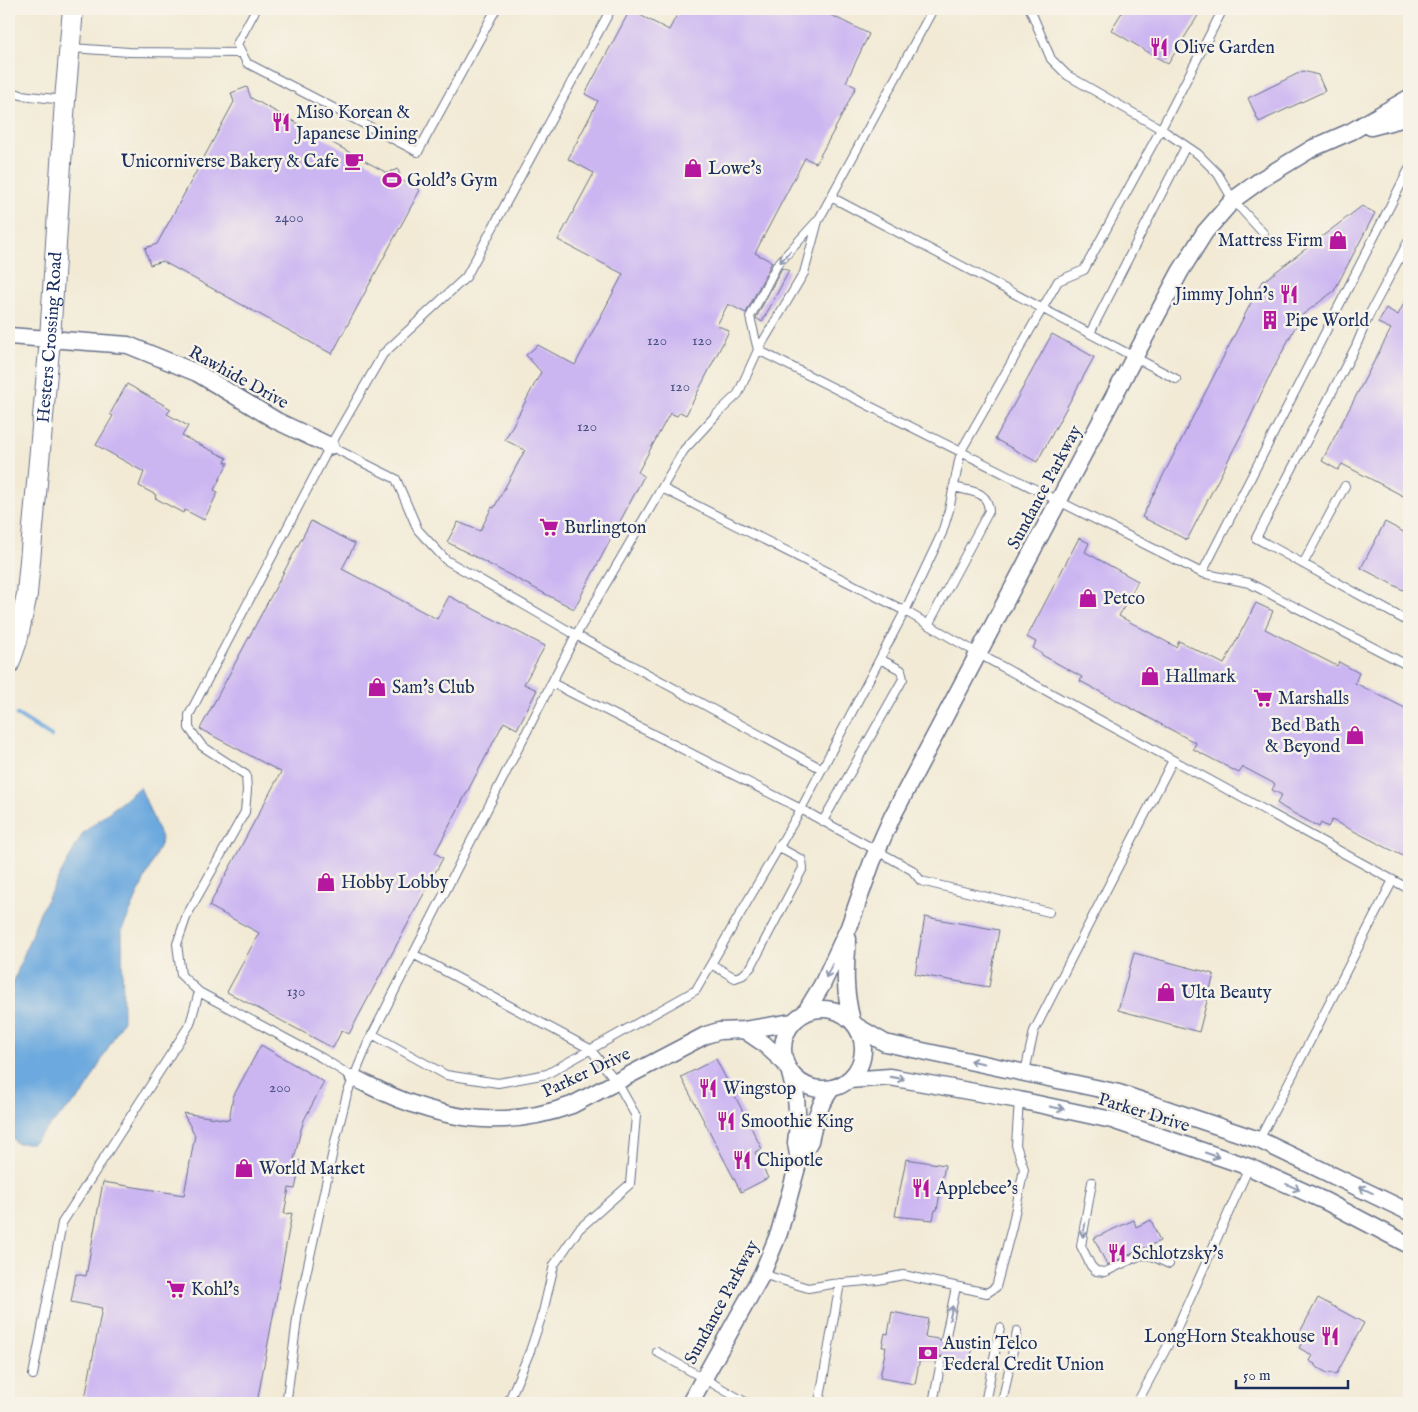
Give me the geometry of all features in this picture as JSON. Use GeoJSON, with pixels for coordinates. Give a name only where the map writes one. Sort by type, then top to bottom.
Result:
{"type":"FeatureCollection","features":[{"type":"Feature","properties":{"kind":"street","name":"Hesters Crossing Road"},"geometry":{"type":"LineString","coordinates":[[9,664],[17,641],[27,594],[50,339],[72,9]]}},
{"type":"Feature","properties":{"kind":"street","name":"Sundance Parkway"},"geometry":{"type":"LineString","coordinates":[[799,1017],[822,985],[849,927],[877,851],[892,817],[1135,356],[1180,272],[1205,232],[1233,200],[1262,179],[1313,148],[1352,131],[1409,98]]}},
{"type":"Feature","properties":{"kind":"street","name":"Sundance Parkway"},"geometry":{"type":"LineString","coordinates":[[1352,131],[1409,117]]}},
{"type":"Feature","properties":{"kind":"street","name":"Rawhide Drive"},"geometry":{"type":"LineString","coordinates":[[9,336],[128,345],[196,373],[277,421],[330,446]]}},
{"type":"Feature","properties":{"kind":"street","name":"Sundance Parkway"},"geometry":{"type":"LineString","coordinates":[[849,927],[844,978],[848,1005],[854,1023]]}},
{"type":"Feature","properties":{"kind":"street"},"geometry":{"type":"LineString","coordinates":[[744,1030],[763,1043],[798,1081],[808,1087],[819,1090],[831,1089],[848,1080],[858,1069],[864,1052],[862,1040],[854,1023],[842,1013],[830,1009],[817,1009],[799,1017],[785,1034],[782,1048],[787,1068]]}},
{"type":"Feature","properties":{"kind":"street","name":"Parker Drive"},"geometry":{"type":"LineString","coordinates":[[354,1078],[406,1102],[450,1116],[503,1120],[523,1118],[554,1111],[572,1104],[706,1035],[719,1031],[744,1030],[799,1017]]}},
{"type":"Feature","properties":{"kind":"street","name":"Parker Drive"},"geometry":{"type":"LineString","coordinates":[[854,1023],[885,1043],[1119,1093],[1259,1140],[1409,1212]]}},
{"type":"Feature","properties":{"kind":"street","name":"Sundance Parkway"},"geometry":{"type":"LineString","coordinates":[[787,1068],[796,1098],[798,1125],[796,1143],[799,1160]]}},
{"type":"Feature","properties":{"kind":"street"},"geometry":{"type":"LineString","coordinates":[[1018,1100],[1024,1072]]}},
{"type":"Feature","properties":{"kind":"street","name":"Parker Drive"},"geometry":{"type":"LineString","coordinates":[[848,1080],[890,1077],[1018,1100],[1112,1120],[1249,1167],[1325,1201],[1409,1245]]}},
{"type":"Feature","properties":{"kind":"street","name":"Sundance Parkway"},"geometry":{"type":"LineString","coordinates":[[690,1403],[762,1274],[779,1233],[799,1160],[810,1141],[815,1120],[822,1103],[831,1089]]}},
{"type":"Feature","properties":{"kind":"street"},"geometry":{"type":"LineString","coordinates":[[1249,1167],[1259,1140]]}},
{"type":"Feature","properties":{"kind":"lane"},"geometry":{"type":"LineString","coordinates":[[256,9],[237,44],[246,63],[418,152],[496,9]]}},
{"type":"Feature","properties":{"kind":"lane"},"geometry":{"type":"LineString","coordinates":[[354,1078],[322,1058],[199,992],[182,975],[176,944],[187,915],[245,812],[247,790],[246,775],[202,746],[189,728],[189,715],[330,446],[383,354],[466,277],[611,9]]}},
{"type":"Feature","properties":{"kind":"lane"},"geometry":{"type":"LineString","coordinates":[[289,1403],[287,1398],[298,1311],[335,1142],[347,1094],[372,1034],[576,635],[684,450],[716,414],[738,394],[758,350],[804,273],[818,221],[932,9]]}},
{"type":"Feature","properties":{"kind":"lane"},"geometry":{"type":"LineString","coordinates":[[1030,9],[1051,60],[1067,76],[1161,129],[1198,154],[1218,174],[1233,200],[1264,234]]}},
{"type":"Feature","properties":{"kind":"lane"},"geometry":{"type":"LineString","coordinates":[[372,1034],[446,1076],[492,1083],[547,1074],[696,990],[801,809],[905,611],[942,533],[962,451],[1058,281],[1084,270],[1161,129],[1223,9]]}},
{"type":"Feature","properties":{"kind":"lane"},"geometry":{"type":"LineString","coordinates":[[69,48],[129,52],[241,53]]}},
{"type":"Feature","properties":{"kind":"lane"},"geometry":{"type":"LineString","coordinates":[[9,91],[21,95],[65,100]]}},
{"type":"Feature","properties":{"kind":"lane"},"geometry":{"type":"LineString","coordinates":[[1090,333],[1186,146]]}},
{"type":"Feature","properties":{"kind":"lane"},"geometry":{"type":"LineString","coordinates":[[1202,573],[1409,169]]}},
{"type":"Feature","properties":{"kind":"lane"},"geometry":{"type":"LineString","coordinates":[[831,197],[1176,378]]}},
{"type":"Feature","properties":{"kind":"lane"},"geometry":{"type":"LineString","coordinates":[[758,350],[750,317],[777,265],[818,221]]}},
{"type":"Feature","properties":{"kind":"lane"},"geometry":{"type":"LineString","coordinates":[[1409,240],[1256,538],[1409,622]]}},
{"type":"Feature","properties":{"kind":"lane"},"geometry":{"type":"LineString","coordinates":[[758,350],[1202,573],[1249,583],[1409,666]]}},
{"type":"Feature","properties":{"kind":"lane"},"geometry":{"type":"LineString","coordinates":[[330,446],[396,479],[418,530],[446,560],[576,635],[822,769]]}},
{"type":"Feature","properties":{"kind":"lane"},"geometry":{"type":"LineString","coordinates":[[1303,564],[1345,486]]}},
{"type":"Feature","properties":{"kind":"lane"},"geometry":{"type":"LineString","coordinates":[[928,624],[989,511],[988,501],[983,494],[954,487]]}},
{"type":"Feature","properties":{"kind":"lane"},"geometry":{"type":"LineString","coordinates":[[662,488],[905,611],[979,654],[1409,890]]}},
{"type":"Feature","properties":{"kind":"lane"},"geometry":{"type":"LineString","coordinates":[[823,821],[903,679],[901,670],[880,659]]}},
{"type":"Feature","properties":{"kind":"lane"},"geometry":{"type":"LineString","coordinates":[[552,683],[801,809],[912,870],[921,881],[1049,912]]}},
{"type":"Feature","properties":{"kind":"lane"},"geometry":{"type":"LineString","coordinates":[[1024,1072],[1034,1031],[1173,760]]}},
{"type":"Feature","properties":{"kind":"lane"},"geometry":{"type":"LineString","coordinates":[[710,964],[735,978],[744,975],[751,967],[803,868],[802,860],[778,848]]}},
{"type":"Feature","properties":{"kind":"lane"},"geometry":{"type":"LineString","coordinates":[[1259,1140],[1392,880]]}},
{"type":"Feature","properties":{"kind":"lane"},"geometry":{"type":"LineString","coordinates":[[413,954],[590,1049],[617,1082],[636,1116],[630,1184],[579,1229],[554,1265],[543,1312],[530,1351],[508,1403]]}},
{"type":"Feature","properties":{"kind":"lane"},"geometry":{"type":"LineString","coordinates":[[33,1375],[62,1223],[190,1024],[199,992]]}},
{"type":"Feature","properties":{"kind":"lane"},"geometry":{"type":"LineString","coordinates":[[762,1274],[808,1288],[878,1280],[903,1275],[987,1293],[996,1287],[1012,1227],[1024,1169],[1016,1145],[1018,1100]]}},
{"type":"Feature","properties":{"kind":"lane"},"geometry":{"type":"LineString","coordinates":[[1137,1403],[1175,1332],[1249,1167]]}},
{"type":"Feature","properties":{"kind":"lane"},"geometry":{"type":"LineString","coordinates":[[1092,1182],[1081,1246],[1096,1272],[1105,1272],[1141,1255],[1152,1256],[1169,1264]]}},
{"type":"Feature","properties":{"kind":"lane"},"geometry":{"type":"LineString","coordinates":[[819,1403],[840,1283]]}},
{"type":"Feature","properties":{"kind":"lane"},"geometry":{"type":"LineString","coordinates":[[945,1340],[956,1287]]}},
{"type":"Feature","properties":{"kind":"lane"},"geometry":{"type":"LineString","coordinates":[[985,1403],[1000,1328]]}},
{"type":"Feature","properties":{"kind":"lane"},"geometry":{"type":"LineString","coordinates":[[1002,1403],[1017,1331]]}},
{"type":"Feature","properties":{"kind":"lane"},"geometry":{"type":"LineString","coordinates":[[657,1352],[747,1403]]}},
{"type":"Feature","properties":{"kind":"lane"},"geometry":{"type":"LineString","coordinates":[[933,1403],[941,1362]]}},
{"type":"Feature","properties":{"kind":"water"},"geometry":{"type":"Polygon","coordinates":[[[140,787],[162,840],[122,930],[123,1020],[84,1093],[32,1143],[16,1143],[9,1132],[9,994],[40,912],[83,833],[140,787]]]}},
{"type":"Feature","properties":{"kind":"building"},"geometry":{"type":"Polygon","coordinates":[[[680,9],[819,9],[869,34],[846,82],[856,87],[838,123],[816,163],[805,158],[755,253],[772,262],[746,313],[728,304],[717,325],[729,331],[686,415],[680,412],[677,416],[670,413],[638,472],[644,476],[574,609],[447,542],[458,522],[480,531],[525,450],[505,440],[541,372],[526,355],[538,345],[575,365],[623,274],[558,240],[594,173],[568,159],[598,101],[585,94],[630,10],[669,30],[680,9]]]}},
{"type":"Feature","properties":{"kind":"building","name":"Olive Garden"},"geometry":{"type":"Polygon","coordinates":[[[1124,9],[1202,9],[1168,64],[1111,30],[1124,9]]]}},
{"type":"Feature","properties":{"kind":"building"},"geometry":{"type":"Polygon","coordinates":[[[1303,71],[1318,75],[1325,91],[1259,122],[1248,98],[1303,71]]]}},
{"type":"Feature","properties":{"kind":"building"},"geometry":{"type":"Polygon","coordinates":[[[247,87],[251,98],[387,173],[398,169],[401,180],[420,190],[332,354],[162,261],[150,265],[145,248],[157,244],[234,102],[231,93],[247,87]]]}},
{"type":"Feature","properties":{"kind":"building"},"geometry":{"type":"Polygon","coordinates":[[[1362,206],[1375,213],[1334,291],[1301,316],[1187,540],[1142,517],[1261,283],[1362,206]]]}},
{"type":"Feature","properties":{"kind":"building"},"geometry":{"type":"Polygon","coordinates":[[[782,268],[789,271],[762,322],[756,318],[782,268]]]}},
{"type":"Feature","properties":{"kind":"building"},"geometry":{"type":"Polygon","coordinates":[[[1409,293],[1409,499],[1342,464],[1338,470],[1322,461],[1391,329],[1378,323],[1386,308],[1398,315],[1409,293]]]}},
{"type":"Feature","properties":{"kind":"building"},"geometry":{"type":"Polygon","coordinates":[[[1052,334],[1094,357],[1037,462],[995,439],[1052,334]]]}},
{"type":"Feature","properties":{"kind":"building"},"geometry":{"type":"Polygon","coordinates":[[[127,384],[171,409],[167,414],[188,426],[182,436],[227,458],[225,462],[228,463],[214,490],[218,492],[204,520],[185,510],[183,513],[155,498],[156,495],[139,486],[144,472],[96,445],[113,416],[110,414],[127,384]]]}},
{"type":"Feature","properties":{"kind":"building","name":"Sam's Club"},"geometry":{"type":"Polygon","coordinates":[[[311,521],[355,544],[342,569],[437,619],[449,596],[545,646],[524,684],[537,690],[517,729],[504,722],[435,853],[443,858],[349,1034],[342,1030],[333,1048],[227,992],[259,933],[209,906],[281,772],[200,729],[311,521]]]}},
{"type":"Feature","properties":{"kind":"building"},"geometry":{"type":"Polygon","coordinates":[[[1385,522],[1409,535],[1409,593],[1361,568],[1385,522]]]}},
{"type":"Feature","properties":{"kind":"building"},"geometry":{"type":"Polygon","coordinates":[[[1079,538],[1089,543],[1085,552],[1138,581],[1119,616],[1176,647],[1179,641],[1224,664],[1256,603],[1273,611],[1265,629],[1337,666],[1339,662],[1359,673],[1355,683],[1409,710],[1409,859],[1332,820],[1328,827],[1321,823],[1319,827],[1284,808],[1277,803],[1282,795],[1272,790],[1275,784],[1243,767],[1239,773],[1193,749],[1196,743],[1080,681],[1082,677],[1033,648],[1036,642],[1027,637],[1079,538]]]}},
{"type":"Feature","properties":{"kind":"building"},"geometry":{"type":"Polygon","coordinates":[[[925,917],[999,930],[989,987],[915,974],[925,917]]]}},
{"type":"Feature","properties":{"kind":"building","name":"Ulta Beauty"},"geometry":{"type":"Polygon","coordinates":[[[1134,953],[1214,974],[1199,1032],[1118,1010],[1134,953]]]}},
{"type":"Feature","properties":{"kind":"building","name":"Kohl's"},"geometry":{"type":"Polygon","coordinates":[[[261,1045],[324,1082],[304,1120],[294,1160],[301,1161],[295,1189],[289,1188],[284,1214],[292,1213],[257,1403],[108,1403],[85,1399],[102,1308],[71,1302],[76,1274],[86,1276],[103,1182],[184,1195],[195,1135],[183,1113],[229,1120],[233,1097],[261,1045]]]}},
{"type":"Feature","properties":{"kind":"building"},"geometry":{"type":"Polygon","coordinates":[[[716,1059],[762,1149],[755,1152],[768,1178],[741,1192],[681,1077],[716,1059]]]}},
{"type":"Feature","properties":{"kind":"building","name":"Applebee's"},"geometry":{"type":"Polygon","coordinates":[[[906,1159],[945,1165],[937,1210],[935,1210],[933,1220],[895,1216],[906,1159]]]}},
{"type":"Feature","properties":{"kind":"building","name":"Schlotzsky's"},"geometry":{"type":"Polygon","coordinates":[[[1134,1220],[1136,1227],[1151,1220],[1160,1241],[1107,1265],[1094,1238],[1134,1220]]]}},
{"type":"Feature","properties":{"kind":"building","name":"LongHorn Steakhouse"},"geometry":{"type":"Polygon","coordinates":[[[1318,1298],[1364,1323],[1336,1375],[1330,1372],[1329,1374],[1315,1366],[1315,1364],[1309,1361],[1312,1355],[1299,1348],[1304,1339],[1302,1338],[1304,1334],[1300,1332],[1318,1298]]]}},
{"type":"Feature","properties":{"kind":"building","name":"Austin Telco Federal Credit Union"},"geometry":{"type":"Polygon","coordinates":[[[892,1312],[928,1319],[925,1337],[939,1339],[943,1345],[947,1345],[950,1341],[973,1346],[969,1367],[946,1363],[945,1358],[942,1356],[935,1361],[920,1358],[915,1384],[880,1378],[886,1347],[882,1347],[885,1333],[888,1334],[892,1312]]]}},
{"type":"Feature","properties":{"kind":"waterway"},"geometry":{"type":"LineString","coordinates":[[17,715],[51,736]]}},
{"type":"Feature","properties":{"kind":"place","name":"Olive Garden"},"geometry":{"type":"Point","coordinates":[1159,47]}},
{"type":"Feature","properties":{"kind":"place","name":"Miso Korean & Japanese Dining"},"geometry":{"type":"Point","coordinates":[281,122]}},
{"type":"Feature","properties":{"kind":"place","name":"Unicorniverse Bakery & Cafe"},"geometry":{"type":"Point","coordinates":[354,161]}},
{"type":"Feature","properties":{"kind":"place","name":"Lowe's"},"geometry":{"type":"Point","coordinates":[693,168]}},
{"type":"Feature","properties":{"kind":"place","name":"Gold's Gym"},"geometry":{"type":"Point","coordinates":[392,180]}},
{"type":"Feature","properties":{"kind":"place","name":"Mattress Firm"},"geometry":{"type":"Point","coordinates":[1338,240]}},
{"type":"Feature","properties":{"kind":"place","name":"Jimmy John's"},"geometry":{"type":"Point","coordinates":[1289,294]}},
{"type":"Feature","properties":{"kind":"place","name":"Pipe World"},"geometry":{"type":"Point","coordinates":[1270,320]}},
{"type":"Feature","properties":{"kind":"place","name":"Burlington"},"geometry":{"type":"Point","coordinates":[549,527]}},
{"type":"Feature","properties":{"kind":"place","name":"Petco"},"geometry":{"type":"Point","coordinates":[1088,598]}},
{"type":"Feature","properties":{"kind":"place","name":"Hallmark"},"geometry":{"type":"Point","coordinates":[1150,676]}},
{"type":"Feature","properties":{"kind":"place","name":"Sam's Club"},"geometry":{"type":"Point","coordinates":[377,687]}},
{"type":"Feature","properties":{"kind":"place","name":"Marshalls"},"geometry":{"type":"Point","coordinates":[1263,698]}},
{"type":"Feature","properties":{"kind":"place","name":"Bed Bath & Beyond"},"geometry":{"type":"Point","coordinates":[1355,735]}},
{"type":"Feature","properties":{"kind":"place","name":"Hobby Lobby"},"geometry":{"type":"Point","coordinates":[326,882]}},
{"type":"Feature","properties":{"kind":"place","name":"Ulta Beauty"},"geometry":{"type":"Point","coordinates":[1166,992]}},
{"type":"Feature","properties":{"kind":"place","name":"Wingstop"},"geometry":{"type":"Point","coordinates":[708,1088]}},
{"type":"Feature","properties":{"kind":"place","name":"Smoothie King"},"geometry":{"type":"Point","coordinates":[726,1121]}},
{"type":"Feature","properties":{"kind":"place","name":"Chipotle"},"geometry":{"type":"Point","coordinates":[742,1160]}},
{"type":"Feature","properties":{"kind":"place","name":"World Market"},"geometry":{"type":"Point","coordinates":[244,1168]}},
{"type":"Feature","properties":{"kind":"place","name":"Applebee's"},"geometry":{"type":"Point","coordinates":[921,1188]}},
{"type":"Feature","properties":{"kind":"place","name":"Schlotzsky's"},"geometry":{"type":"Point","coordinates":[1117,1253]}},
{"type":"Feature","properties":{"kind":"place","name":"Kohl's"},"geometry":{"type":"Point","coordinates":[176,1289]}},
{"type":"Feature","properties":{"kind":"place","name":"LongHorn Steakhouse"},"geometry":{"type":"Point","coordinates":[1330,1336]}},
{"type":"Feature","properties":{"kind":"place","name":"Austin Telco Federal Credit Union"},"geometry":{"type":"Point","coordinates":[928,1353]}}]}
